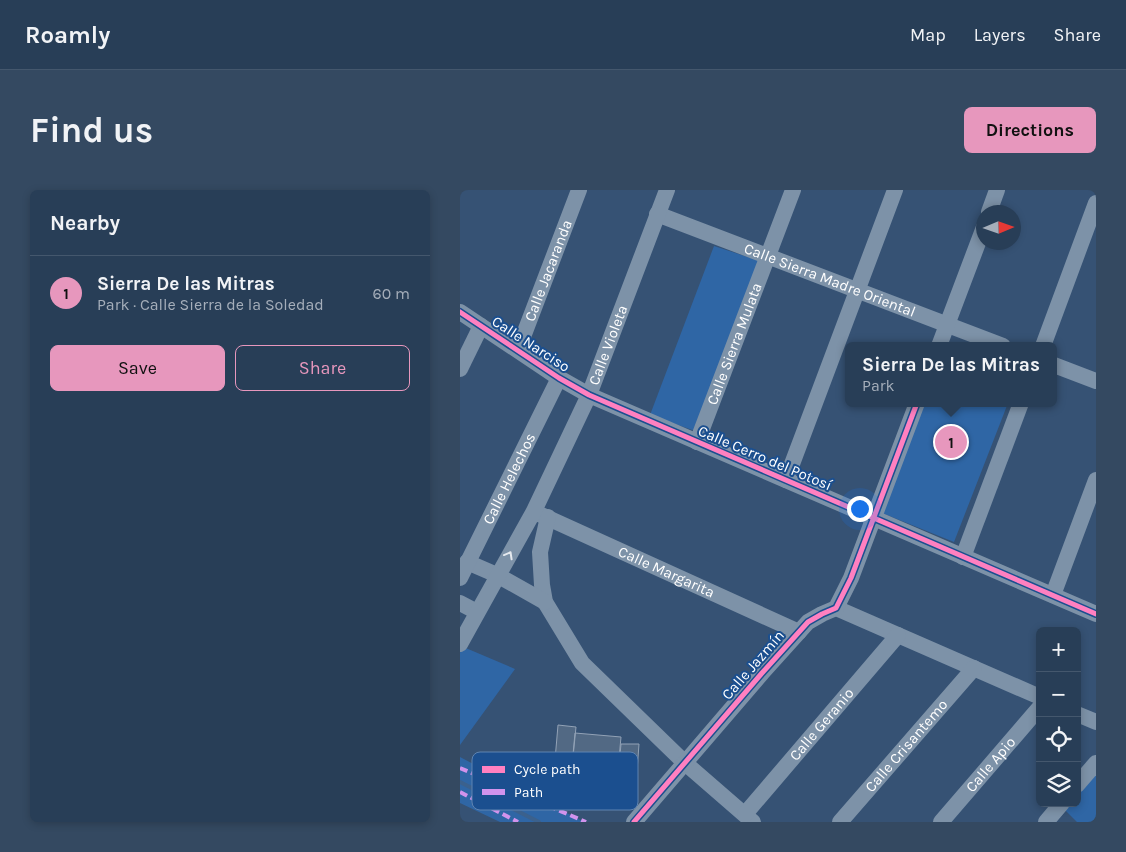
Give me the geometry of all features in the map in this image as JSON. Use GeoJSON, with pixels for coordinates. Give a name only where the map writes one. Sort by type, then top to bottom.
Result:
{"type":"FeatureCollection","features":[{"type":"Feature","properties":{"kind":"street","name":"Calle Jacaranda"},"geometry":{"type":"LineString","coordinates":[[518,350],[579,190]]}},
{"type":"Feature","properties":{"kind":"street","name":"Calle Violeta"},"geometry":{"type":"LineString","coordinates":[[460,644],[497,575],[541,514],[589,395],[666,190]]}},
{"type":"Feature","properties":{"kind":"street","name":"Calle Sierra Mulata"},"geometry":{"type":"LineString","coordinates":[[697,442],[793,190]]}},
{"type":"Feature","properties":{"kind":"street"},"geometry":{"type":"LineString","coordinates":[[786,480],[895,190]]}},
{"type":"Feature","properties":{"kind":"street"},"geometry":{"type":"LineString","coordinates":[[992,205],[998,190]]}},
{"type":"Feature","properties":{"kind":"street"},"geometry":{"type":"LineString","coordinates":[[1044,342],[1096,203]]}},
{"type":"Feature","properties":{"kind":"street","name":"Calle Sierra Madre Oriental"},"geometry":{"type":"LineString","coordinates":[[658,214],[993,342]]}},
{"type":"Feature","properties":{"kind":"street"},"geometry":{"type":"LineString","coordinates":[[940,342],[976,248]]}},
{"type":"Feature","properties":{"kind":"street","name":"Calle Narciso"},"geometry":{"type":"LineString","coordinates":[[460,312],[559,378],[589,395]]}},
{"type":"Feature","properties":{"kind":"street"},"geometry":{"type":"LineString","coordinates":[[460,369],[481,326]]}},
{"type":"Feature","properties":{"kind":"street"},"geometry":{"type":"LineString","coordinates":[[1057,366],[1096,381]]}},
{"type":"Feature","properties":{"kind":"street","name":"Calle Helechos"},"geometry":{"type":"LineString","coordinates":[[460,578],[559,378]]}},
{"type":"Feature","properties":{"kind":"street","name":"Calle Cerro del Potosí"},"geometry":{"type":"LineString","coordinates":[[589,395],[1096,614]]}},
{"type":"Feature","properties":{"kind":"street"},"geometry":{"type":"LineString","coordinates":[[916,407],[851,578],[836,608],[1036,695]]}},
{"type":"Feature","properties":{"kind":"street"},"geometry":{"type":"LineString","coordinates":[[963,557],[1019,407]]}},
{"type":"Feature","properties":{"kind":"street"},"geometry":{"type":"LineString","coordinates":[[1052,596],[1096,480]]}},
{"type":"Feature","properties":{"kind":"street","name":"Calle Violeta"},"geometry":{"type":"LineString","coordinates":[[541,514],[540,552],[545,602],[582,663],[685,763],[749,818]]}},
{"type":"Feature","properties":{"kind":"street","name":"Calle Margarita"},"geometry":{"type":"LineString","coordinates":[[541,514],[799,632]]}},
{"type":"Feature","properties":{"kind":"street","name":"Calle Violeta"},"geometry":{"type":"LineString","coordinates":[[467,562],[497,575],[545,602]]}},
{"type":"Feature","properties":{"kind":"street"},"geometry":{"type":"LineString","coordinates":[[460,603],[477,612]]}},
{"type":"Feature","properties":{"kind":"street","name":"Calle Jazmín"},"geometry":{"type":"LineString","coordinates":[[634,822],[808,622],[836,608]]}},
{"type":"Feature","properties":{"kind":"street","name":"Calle Geranio"},"geometry":{"type":"LineString","coordinates":[[749,818],[898,635]]}},
{"type":"Feature","properties":{"kind":"street","name":"Calle Crisantemo"},"geometry":{"type":"LineString","coordinates":[[840,822],[974,668]]}},
{"type":"Feature","properties":{"kind":"street","name":"Calle Apio"},"geometry":{"type":"LineString","coordinates":[[941,822],[1036,712]]}},
{"type":"Feature","properties":{"kind":"street"},"geometry":{"type":"LineString","coordinates":[[1081,716],[1096,722]]}},
{"type":"Feature","properties":{"kind":"street"},"geometry":{"type":"LineString","coordinates":[[1081,780],[1096,763]]}},
{"type":"Feature","properties":{"kind":"street"},"geometry":{"type":"LineString","coordinates":[[1046,822],[1059,807]]}},
{"type":"Feature","properties":{"kind":"shaded area"},"geometry":{"type":"Polygon","coordinates":[[[714,246],[760,261],[695,431],[650,415],[714,246]]]}},
{"type":"Feature","properties":{"kind":"shaded area"},"geometry":{"type":"Polygon","coordinates":[[[923,407],[1006,407],[954,542],[882,513],[923,407]]]}},
{"type":"Feature","properties":{"kind":"shaded area"},"geometry":{"type":"Polygon","coordinates":[[[460,647],[515,669],[460,745],[460,647]]]}},
{"type":"Feature","properties":{"kind":"shaded area"},"geometry":{"type":"Polygon","coordinates":[[[460,757],[472,763],[472,809],[460,803],[460,757]]]}},
{"type":"Feature","properties":{"kind":"shaded area"},"geometry":{"type":"Polygon","coordinates":[[[1096,771],[1096,822],[1077,822],[1065,810],[1067,807],[1081,807],[1081,789],[1096,771]]]}},
{"type":"Feature","properties":{"kind":"shaded area"},"geometry":{"type":"Polygon","coordinates":[[[475,810],[561,810],[584,822],[500,822],[475,810]]]}},
{"type":"Feature","properties":{"kind":"building"},"geometry":{"type":"Polygon","coordinates":[[[558,725],[576,727],[574,752],[556,752],[558,725]]]}},
{"type":"Feature","properties":{"kind":"building"},"geometry":{"type":"Polygon","coordinates":[[[575,733],[621,737],[620,752],[573,752],[575,733]]]}},
{"type":"Feature","properties":{"kind":"building"},"geometry":{"type":"Polygon","coordinates":[[[621,744],[639,744],[638,758],[638,752],[620,752],[621,744]]]}},
{"type":"Feature","properties":{"kind":"waterway"},"geometry":{"type":"LineString","coordinates":[[460,782],[472,788]]}},
{"type":"Feature","properties":{"kind":"waterway"},"geometry":{"type":"LineString","coordinates":[[515,810],[539,822]]}},
{"type":"Feature","properties":{"kind":"marked path"},"geometry":{"type":"LineString","coordinates":[[460,768],[472,773]]}},
{"type":"Feature","properties":{"kind":"marked path"},"geometry":{"type":"LineString","coordinates":[[460,792],[472,798]]}},
{"type":"Feature","properties":{"kind":"marked path"},"geometry":{"type":"LineString","coordinates":[[495,810],[518,822]]}},
{"type":"Feature","properties":{"kind":"marked path"},"geometry":{"type":"LineString","coordinates":[[558,810],[586,822]]}},
{"type":"Feature","properties":{"kind":"cycle path"},"geometry":{"type":"LineString","coordinates":[[460,312],[559,378],[589,395],[1096,614]]}},
{"type":"Feature","properties":{"kind":"cycle path"},"geometry":{"type":"LineString","coordinates":[[634,822],[808,622],[836,608],[851,578],[915,407]]}},
{"type":"Feature","properties":{"kind":"place","name":"Sierra De las Mitras"},"geometry":{"type":"Point","coordinates":[951,442]}}]}
